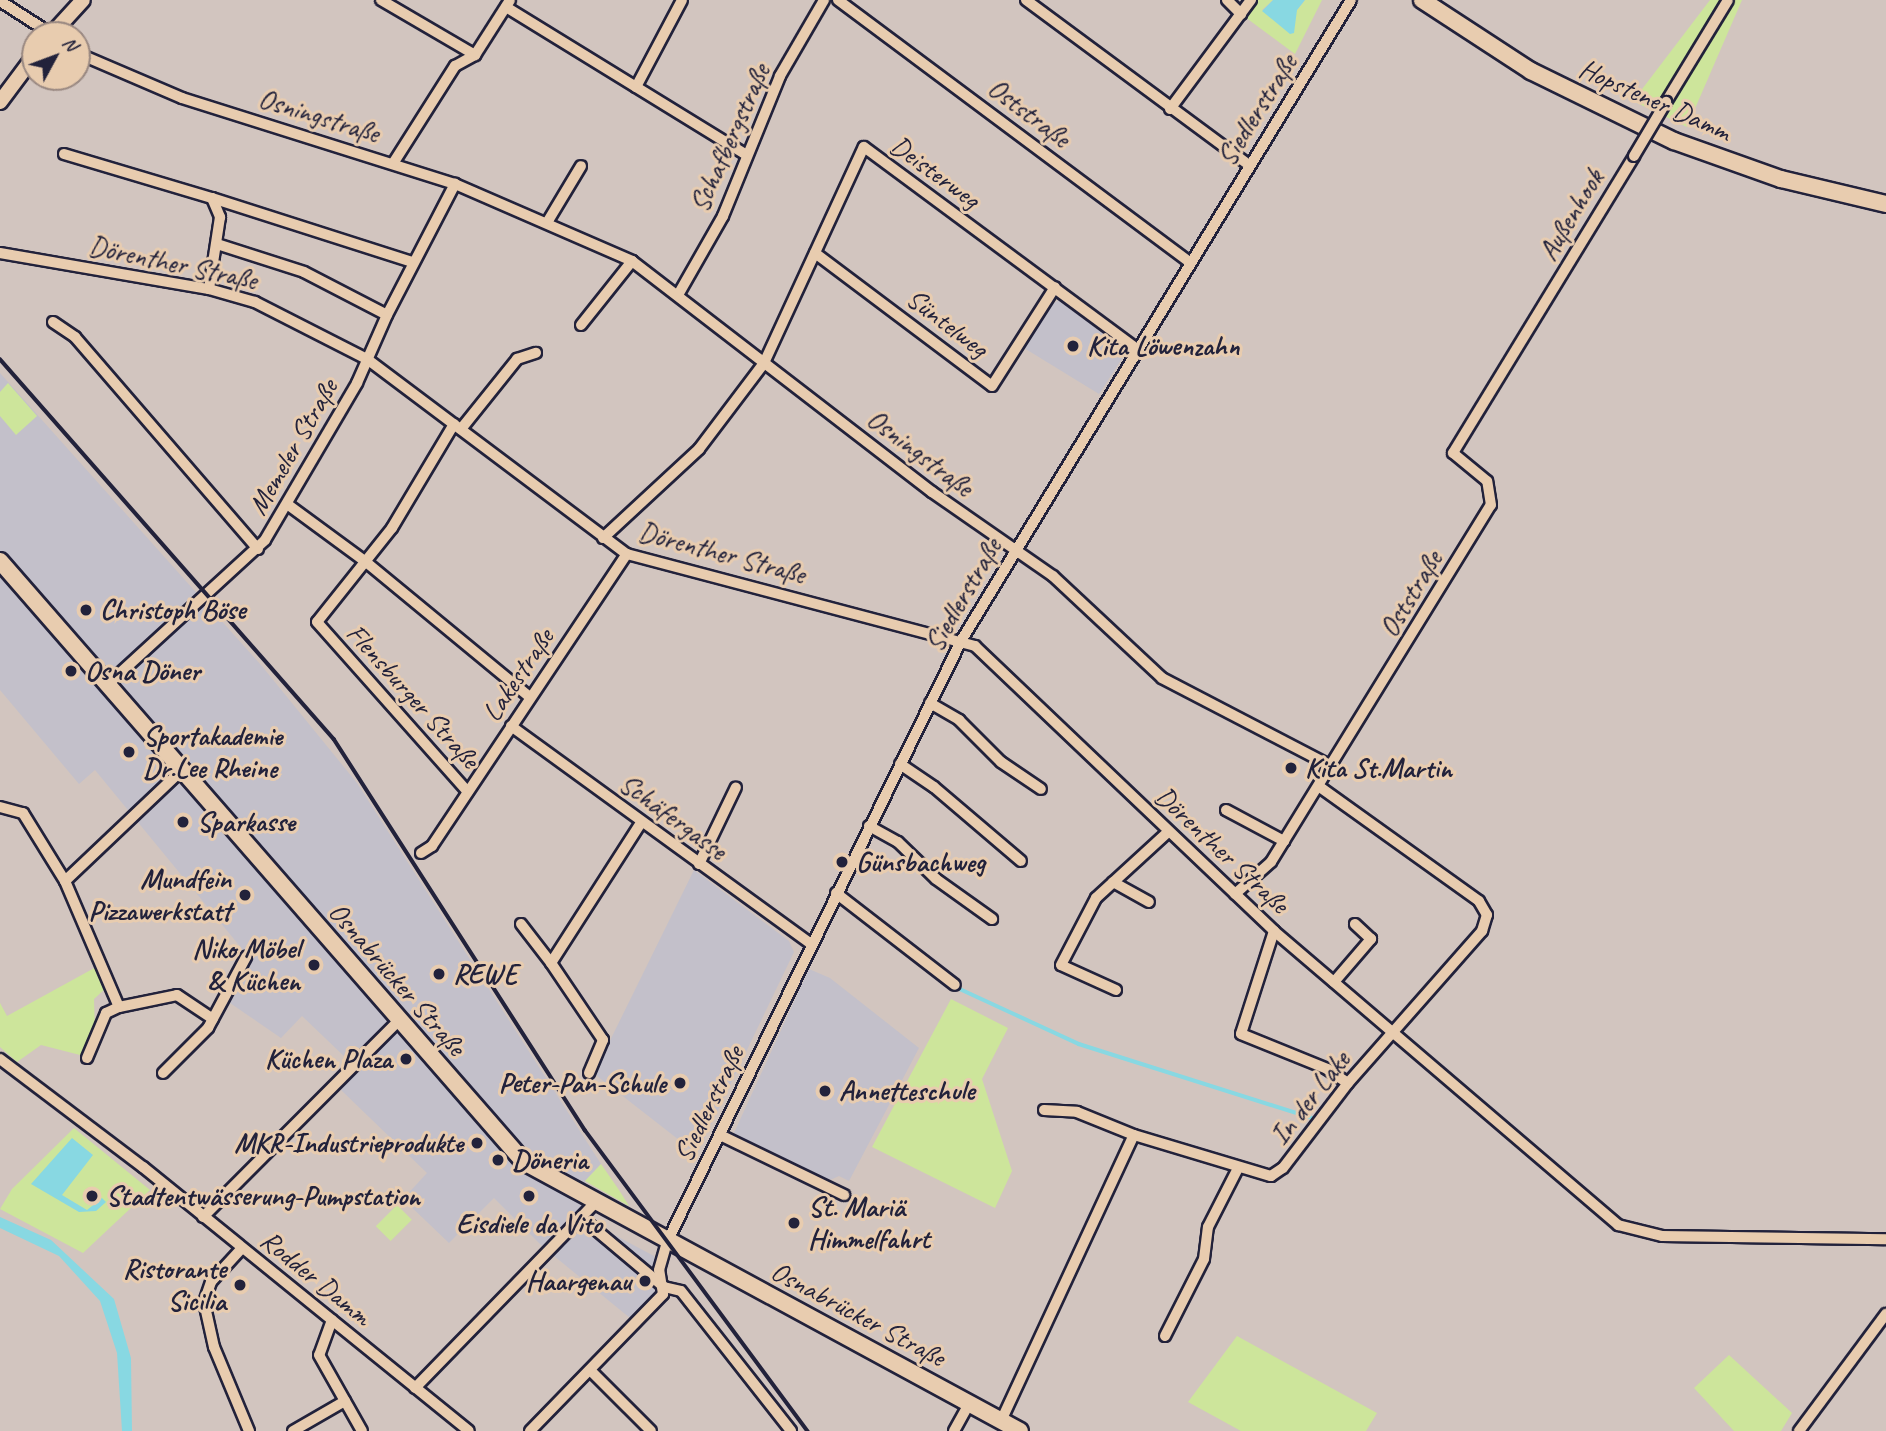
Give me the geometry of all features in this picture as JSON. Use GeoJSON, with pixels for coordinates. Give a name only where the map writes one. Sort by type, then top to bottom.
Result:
{"type":"FeatureCollection","features":[{"type":"Feature","properties":{"kind":"main road","name":"Hopstener Damm"},"geometry":{"type":"LineString","coordinates":[[1422,0],[1531,71],[1674,141],[1781,179],[1886,204]]}},
{"type":"Feature","properties":{"kind":"main road","name":"Osnabrücker Straße"},"geometry":{"type":"LineString","coordinates":[[0,561],[398,1021],[524,1162],[595,1203],[1020,1431]]}},
{"type":"Feature","properties":{"kind":"street"},"geometry":{"type":"LineString","coordinates":[[64,21],[83,0]]}},
{"type":"Feature","properties":{"kind":"street"},"geometry":{"type":"LineString","coordinates":[[381,0],[475,55]]}},
{"type":"Feature","properties":{"kind":"street"},"geometry":{"type":"LineString","coordinates":[[636,87],[682,0]]}},
{"type":"Feature","properties":{"kind":"street","name":"Schafbergstraße"},"geometry":{"type":"LineString","coordinates":[[678,295],[723,216],[780,76],[824,0]]}},
{"type":"Feature","properties":{"kind":"street","name":"Oststraße"},"geometry":{"type":"LineString","coordinates":[[838,0],[1191,263]]}},
{"type":"Feature","properties":{"kind":"street"},"geometry":{"type":"LineString","coordinates":[[1026,0],[1249,166]]}},
{"type":"Feature","properties":{"kind":"street"},"geometry":{"type":"LineString","coordinates":[[1227,0],[1241,13]]}},
{"type":"Feature","properties":{"kind":"street"},"geometry":{"type":"LineString","coordinates":[[1170,109],[1251,0]]}},
{"type":"Feature","properties":{"kind":"street","name":"Siedlerstraße"},"geometry":{"type":"LineString","coordinates":[[664,1287],[659,1270],[667,1242],[961,641],[1351,0]]}},
{"type":"Feature","properties":{"kind":"street","name":"Außenhook"},"geometry":{"type":"LineString","coordinates":[[1453,453],[1728,0]]}},
{"type":"Feature","properties":{"kind":"street"},"geometry":{"type":"LineString","coordinates":[[0,1],[31,21]]}},
{"type":"Feature","properties":{"kind":"street"},"geometry":{"type":"LineString","coordinates":[[394,162],[455,66],[475,55],[508,4],[747,155]]}},
{"type":"Feature","properties":{"kind":"street","name":"Osningstraße"},"geometry":{"type":"LineString","coordinates":[[91,58],[182,98],[394,162],[455,184],[548,221],[632,261],[932,492],[1054,576],[1162,678],[1333,767]]}},
{"type":"Feature","properties":{"kind":"street"},"geometry":{"type":"LineString","coordinates":[[0,102],[21,74]]}},
{"type":"Feature","properties":{"kind":"street","name":"Deisterweg"},"geometry":{"type":"LineString","coordinates":[[764,363],[864,147],[1137,349]]}},
{"type":"Feature","properties":{"kind":"street"},"geometry":{"type":"LineString","coordinates":[[64,154],[413,262]]}},
{"type":"Feature","properties":{"kind":"street"},"geometry":{"type":"LineString","coordinates":[[548,221],[581,166]]}},
{"type":"Feature","properties":{"kind":"street","name":"Memeler Straße"},"geometry":{"type":"LineString","coordinates":[[107,685],[258,549],[287,503],[367,359],[413,262],[455,184]]}},
{"type":"Feature","properties":{"kind":"street"},"geometry":{"type":"LineString","coordinates":[[209,289],[220,217],[212,198]]}},
{"type":"Feature","properties":{"kind":"street"},"geometry":{"type":"LineString","coordinates":[[217,244],[304,272],[387,314]]}},
{"type":"Feature","properties":{"kind":"street","name":"Dörenther Straße"},"geometry":{"type":"LineString","coordinates":[[0,253],[209,289],[255,302],[367,359],[627,554],[961,641],[987,656],[1274,931],[1618,1225],[1662,1236],[1886,1239]]}},
{"type":"Feature","properties":{"kind":"street","name":"Süntelweg"},"geometry":{"type":"LineString","coordinates":[[816,253],[992,386],[1055,287]]}},
{"type":"Feature","properties":{"kind":"street"},"geometry":{"type":"LineString","coordinates":[[581,324],[632,261]]}},
{"type":"Feature","properties":{"kind":"street"},"geometry":{"type":"LineString","coordinates":[[53,322],[75,337],[258,549]]}},
{"type":"Feature","properties":{"kind":"street","name":"Flensburger Straße"},"geometry":{"type":"LineString","coordinates":[[468,792],[317,622],[392,528],[458,426],[517,359],[537,353]]}},
{"type":"Feature","properties":{"kind":"street"},"geometry":{"type":"LineString","coordinates":[[603,538],[699,449],[764,363]]}},
{"type":"Feature","properties":{"kind":"street","name":"Oststraße"},"geometry":{"type":"LineString","coordinates":[[1236,894],[1271,862],[1333,767],[1491,505],[1487,481],[1453,453]]}},
{"type":"Feature","properties":{"kind":"street"},"geometry":{"type":"LineString","coordinates":[[287,503],[366,562],[530,697]]}},
{"type":"Feature","properties":{"kind":"street","name":"Lakestraße"},"geometry":{"type":"LineString","coordinates":[[421,853],[432,846],[627,554]]}},
{"type":"Feature","properties":{"kind":"street"},"geometry":{"type":"LineString","coordinates":[[930,703],[959,720],[1001,762],[1041,789]]}},
{"type":"Feature","properties":{"kind":"street","name":"Schäfergasse"},"geometry":{"type":"LineString","coordinates":[[511,726],[811,944]]}},
{"type":"Feature","properties":{"kind":"street"},"geometry":{"type":"LineString","coordinates":[[900,764],[934,787],[1021,861]]}},
{"type":"Feature","properties":{"kind":"street"},"geometry":{"type":"LineString","coordinates":[[65,881],[182,770]]}},
{"type":"Feature","properties":{"kind":"street"},"geometry":{"type":"LineString","coordinates":[[699,864],[736,787]]}},
{"type":"Feature","properties":{"kind":"street","name":"In der Lake"},"geometry":{"type":"LineString","coordinates":[[1044,1110],[1077,1112],[1135,1135],[1238,1168],[1271,1176],[1283,1168],[1348,1083],[1482,931],[1488,915],[1479,901],[1320,787]]}},
{"type":"Feature","properties":{"kind":"street"},"geometry":{"type":"LineString","coordinates":[[0,807],[23,813],[65,881],[119,1007]]}},
{"type":"Feature","properties":{"kind":"street"},"geometry":{"type":"LineString","coordinates":[[1226,810],[1284,841]]}},
{"type":"Feature","properties":{"kind":"street"},"geometry":{"type":"LineString","coordinates":[[551,963],[641,823]]}},
{"type":"Feature","properties":{"kind":"street"},"geometry":{"type":"LineString","coordinates":[[869,826],[898,842],[936,879],[992,919]]}},
{"type":"Feature","properties":{"kind":"street"},"geometry":{"type":"LineString","coordinates":[[1116,990],[1061,965],[1096,898],[1168,832]]}},
{"type":"Feature","properties":{"kind":"street"},"geometry":{"type":"LineString","coordinates":[[1113,882],[1149,902]]}},
{"type":"Feature","properties":{"kind":"street"},"geometry":{"type":"LineString","coordinates":[[836,892],[955,985]]}},
{"type":"Feature","properties":{"kind":"street"},"geometry":{"type":"LineString","coordinates":[[521,924],[603,1040],[589,1073]]}},
{"type":"Feature","properties":{"kind":"street"},"geometry":{"type":"LineString","coordinates":[[1334,982],[1371,939],[1355,924]]}},
{"type":"Feature","properties":{"kind":"street"},"geometry":{"type":"LineString","coordinates":[[1274,931],[1241,1034],[1327,1069],[1348,1083]]}},
{"type":"Feature","properties":{"kind":"street"},"geometry":{"type":"LineString","coordinates":[[163,1073],[213,1019],[246,957]]}},
{"type":"Feature","properties":{"kind":"street"},"geometry":{"type":"LineString","coordinates":[[87,1058],[106,1013],[119,1007],[177,995],[213,1019]]}},
{"type":"Feature","properties":{"kind":"street"},"geometry":{"type":"LineString","coordinates":[[203,1217],[398,1021]]}},
{"type":"Feature","properties":{"kind":"street","name":"Rodder Damm"},"geometry":{"type":"LineString","coordinates":[[0,1059],[203,1217],[469,1431]]}},
{"type":"Feature","properties":{"kind":"street"},"geometry":{"type":"LineString","coordinates":[[720,1135],[844,1195]]}},
{"type":"Feature","properties":{"kind":"street"},"geometry":{"type":"LineString","coordinates":[[1001,1421],[1135,1135]]}},
{"type":"Feature","properties":{"kind":"street"},"geometry":{"type":"LineString","coordinates":[[1166,1336],[1204,1259],[1208,1227],[1238,1168]]}},
{"type":"Feature","properties":{"kind":"street"},"geometry":{"type":"LineString","coordinates":[[415,1388],[583,1219],[595,1203]]}},
{"type":"Feature","properties":{"kind":"street"},"geometry":{"type":"LineString","coordinates":[[583,1219],[664,1287],[681,1291],[698,1309],[791,1431]]}},
{"type":"Feature","properties":{"kind":"street"},"geometry":{"type":"LineString","coordinates":[[242,1248],[211,1282],[204,1302],[218,1357],[249,1431]]}},
{"type":"Feature","properties":{"kind":"street"},"geometry":{"type":"LineString","coordinates":[[530,1431],[663,1294],[664,1287]]}},
{"type":"Feature","properties":{"kind":"street"},"geometry":{"type":"LineString","coordinates":[[1799,1431],[1886,1314]]}},
{"type":"Feature","properties":{"kind":"street"},"geometry":{"type":"LineString","coordinates":[[332,1320],[319,1355],[362,1431]]}},
{"type":"Feature","properties":{"kind":"street"},"geometry":{"type":"LineString","coordinates":[[590,1370],[651,1431]]}},
{"type":"Feature","properties":{"kind":"street"},"geometry":{"type":"LineString","coordinates":[[293,1431],[345,1401]]}},
{"type":"Feature","properties":{"kind":"street"},"geometry":{"type":"LineString","coordinates":[[954,1431],[969,1404]]}},
{"type":"Feature","properties":{"kind":"shaded area","name":"Kita Löwenzahn"},"geometry":{"type":"Polygon","coordinates":[[[1059,300],[1123,348],[1123,357],[1099,394],[1024,348],[1049,306],[1059,300]]]}},
{"type":"Feature","properties":{"kind":"shaded area"},"geometry":{"type":"Polygon","coordinates":[[[0,373],[261,665],[357,783],[601,1164],[585,1181],[594,1224],[654,1256],[655,1294],[630,1318],[543,1247],[494,1198],[449,1243],[403,1199],[427,1173],[341,1090],[348,1060],[302,1016],[281,1038],[230,1003],[252,961],[95,770],[79,784],[0,690],[0,373]]]}},
{"type":"Feature","properties":{"kind":"shaded area"},"geometry":{"type":"Polygon","coordinates":[[[694,870],[789,941],[794,952],[697,1154],[597,1076],[596,1069],[694,870]]]}},
{"type":"Feature","properties":{"kind":"shaded area","name":"Annetteschule"},"geometry":{"type":"Polygon","coordinates":[[[809,969],[830,978],[919,1048],[849,1181],[839,1176],[826,1182],[733,1135],[809,969]]]}},
{"type":"Feature","properties":{"kind":"green space"},"geometry":{"type":"Polygon","coordinates":[[[1257,0],[1273,0],[1262,10],[1297,10],[1305,0],[1322,0],[1295,54],[1245,17],[1257,0]]]}},
{"type":"Feature","properties":{"kind":"green space"},"geometry":{"type":"Polygon","coordinates":[[[1710,0],[1742,0],[1687,127],[1633,101],[1710,0]]]}},
{"type":"Feature","properties":{"kind":"green space"},"geometry":{"type":"Polygon","coordinates":[[[8,383],[37,416],[16,435],[0,416],[0,392],[8,383]]]}},
{"type":"Feature","properties":{"kind":"green space"},"geometry":{"type":"Polygon","coordinates":[[[98,966],[107,987],[94,999],[95,1032],[84,1056],[41,1045],[17,1062],[0,1047],[0,1003],[7,1016],[98,966]]]}},
{"type":"Feature","properties":{"kind":"green space"},"geometry":{"type":"Polygon","coordinates":[[[951,999],[1008,1028],[982,1079],[1012,1171],[995,1208],[872,1147],[951,999]]]}},
{"type":"Feature","properties":{"kind":"green space"},"geometry":{"type":"Polygon","coordinates":[[[74,1128],[150,1190],[83,1253],[0,1209],[12,1189],[74,1128]]]}},
{"type":"Feature","properties":{"kind":"green space"},"geometry":{"type":"Polygon","coordinates":[[[601,1164],[619,1190],[629,1206],[585,1181],[601,1164]]]}},
{"type":"Feature","properties":{"kind":"green space"},"geometry":{"type":"Polygon","coordinates":[[[397,1205],[412,1220],[391,1241],[376,1226],[397,1205]]]}},
{"type":"Feature","properties":{"kind":"green space"},"geometry":{"type":"Polygon","coordinates":[[[1237,1336],[1377,1413],[1366,1431],[1241,1431],[1188,1402],[1237,1336]]]}},
{"type":"Feature","properties":{"kind":"green space"},"geometry":{"type":"Polygon","coordinates":[[[1729,1355],[1792,1413],[1781,1431],[1734,1431],[1694,1388],[1729,1355]]]}},
{"type":"Feature","properties":{"kind":"water"},"geometry":{"type":"Polygon","coordinates":[[[1273,0],[1305,0],[1297,10],[1294,33],[1290,34],[1262,11],[1273,0]]]}},
{"type":"Feature","properties":{"kind":"water"},"geometry":{"type":"Polygon","coordinates":[[[72,1138],[93,1155],[62,1195],[87,1210],[102,1198],[106,1202],[96,1211],[79,1212],[31,1184],[72,1138]]]}},
{"type":"Feature","properties":{"kind":"water"},"geometry":{"type":"Polygon","coordinates":[[[0,1217],[51,1240],[114,1299],[131,1358],[132,1431],[122,1431],[117,1353],[100,1301],[59,1256],[0,1228],[0,1217]]]}},
{"type":"Feature","properties":{"kind":"waterway"},"geometry":{"type":"LineString","coordinates":[[960,989],[1079,1044],[1312,1118]]}},
{"type":"Feature","properties":{"kind":"railway"},"geometry":{"type":"LineString","coordinates":[[0,359],[334,739],[585,1130],[808,1431]]}},
{"type":"Feature","properties":{"kind":"place","name":"Kita Löwenzahn"},"geometry":{"type":"Point","coordinates":[1073,346]}},
{"type":"Feature","properties":{"kind":"place","name":"Christoph Böse"},"geometry":{"type":"Point","coordinates":[86,610]}},
{"type":"Feature","properties":{"kind":"place","name":"Osna Döner"},"geometry":{"type":"Point","coordinates":[71,671]}},
{"type":"Feature","properties":{"kind":"place","name":"Sportakademie Dr.Lee Rheine"},"geometry":{"type":"Point","coordinates":[129,752]}},
{"type":"Feature","properties":{"kind":"place","name":"Kita St.Martin"},"geometry":{"type":"Point","coordinates":[1291,768]}},
{"type":"Feature","properties":{"kind":"place","name":"Sparkasse"},"geometry":{"type":"Point","coordinates":[183,822]}},
{"type":"Feature","properties":{"kind":"place","name":"Günsbachweg"},"geometry":{"type":"Point","coordinates":[842,862]}},
{"type":"Feature","properties":{"kind":"place","name":"Mundfein Pizzawerkstatt"},"geometry":{"type":"Point","coordinates":[245,895]}},
{"type":"Feature","properties":{"kind":"place","name":"Niko Möbel & Küchen"},"geometry":{"type":"Point","coordinates":[314,965]}},
{"type":"Feature","properties":{"kind":"place","name":"REWE"},"geometry":{"type":"Point","coordinates":[439,974]}},
{"type":"Feature","properties":{"kind":"place","name":"Küchen Plaza"},"geometry":{"type":"Point","coordinates":[406,1059]}},
{"type":"Feature","properties":{"kind":"place","name":"Peter-Pan-Schule"},"geometry":{"type":"Point","coordinates":[680,1083]}},
{"type":"Feature","properties":{"kind":"place","name":"Annetteschule"},"geometry":{"type":"Point","coordinates":[825,1091]}},
{"type":"Feature","properties":{"kind":"place","name":"MKR-Industrieprodukte"},"geometry":{"type":"Point","coordinates":[477,1143]}},
{"type":"Feature","properties":{"kind":"place","name":"Döneria"},"geometry":{"type":"Point","coordinates":[498,1160]}},
{"type":"Feature","properties":{"kind":"place","name":"Stadtentwässerung-Pumpstation"},"geometry":{"type":"Point","coordinates":[92,1196]}},
{"type":"Feature","properties":{"kind":"place","name":"Eisdiele da Vito"},"geometry":{"type":"Point","coordinates":[529,1196]}},
{"type":"Feature","properties":{"kind":"place","name":"St. Mariä Himmelfahrt"},"geometry":{"type":"Point","coordinates":[794,1223]}},
{"type":"Feature","properties":{"kind":"place","name":"Haargenau"},"geometry":{"type":"Point","coordinates":[645,1281]}},
{"type":"Feature","properties":{"kind":"place","name":"Ristorante Sicilia"},"geometry":{"type":"Point","coordinates":[240,1285]}}]}
